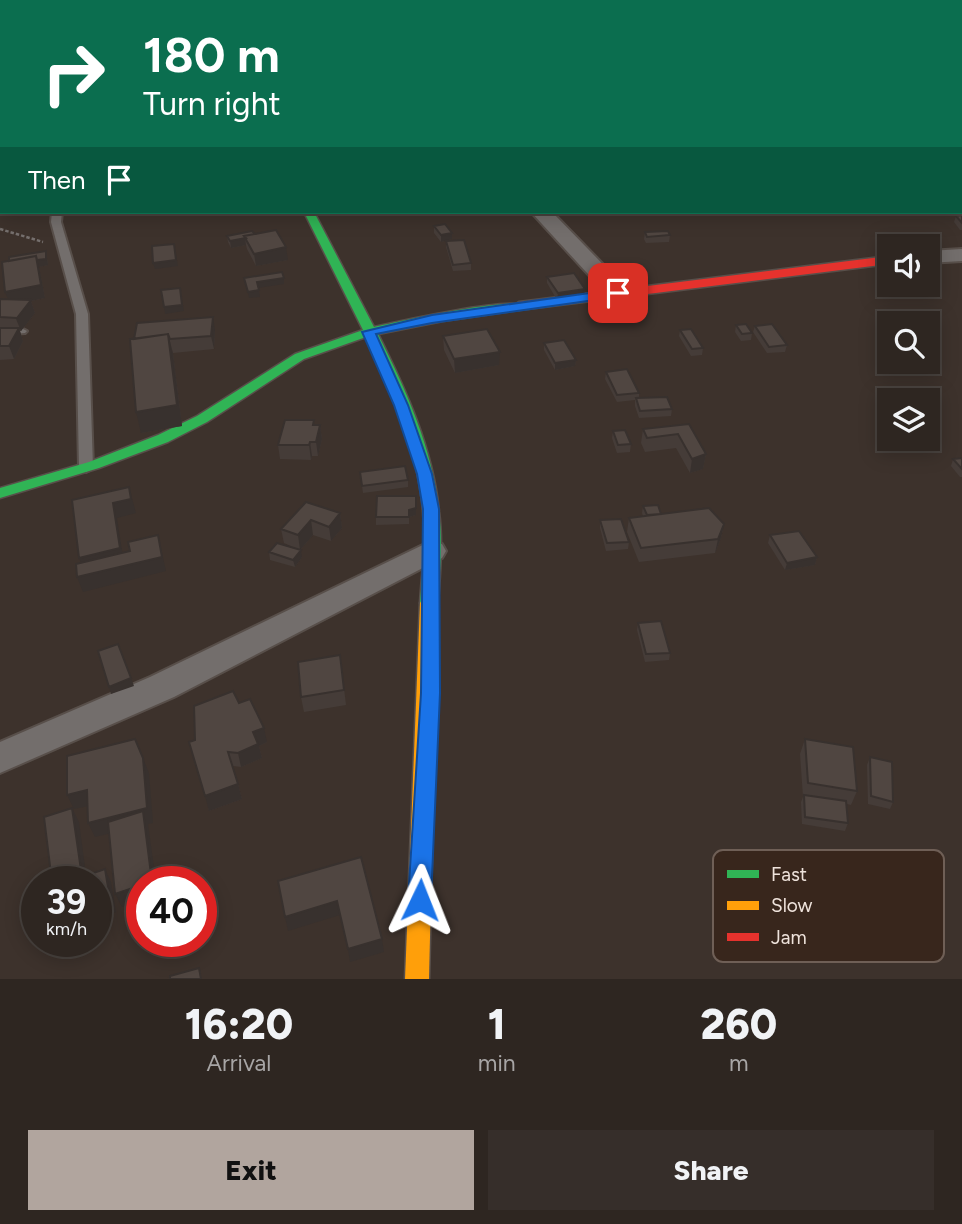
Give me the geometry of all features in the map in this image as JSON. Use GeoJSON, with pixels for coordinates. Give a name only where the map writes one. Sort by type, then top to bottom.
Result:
{"type":"FeatureCollection","features":[{"type":"Feature","properties":{"kind":"street"},"geometry":{"type":"LineString","coordinates":[[310,214],[401,405],[425,474],[431,509],[430,693],[417,979]]}},
{"type":"Feature","properties":{"kind":"street"},"geometry":{"type":"LineString","coordinates":[[543,214],[618,293]]}},
{"type":"Feature","properties":{"kind":"street"},"geometry":{"type":"LineString","coordinates":[[940,256],[962,255]]}},
{"type":"Feature","properties":{"kind":"street"},"geometry":{"type":"LineString","coordinates":[[0,493],[86,468],[186,428],[247,387],[314,350],[368,332],[445,317],[618,293],[877,261]]}},
{"type":"Feature","properties":{"kind":"street"},"geometry":{"type":"LineString","coordinates":[[0,758],[163,687],[431,551]]}},
{"type":"Feature","properties":{"kind":"lane"},"geometry":{"type":"LineString","coordinates":[[57,214],[82,314],[86,468]]}},
{"type":"Feature","properties":{"kind":"lane"},"geometry":{"type":"LineString","coordinates":[[0,332],[21,331]]}},
{"type":"Feature","properties":{"kind":"path"},"geometry":{"type":"LineString","coordinates":[[0,229],[64,246]]}},
{"type":"Feature","properties":{"kind":"building"},"geometry":{"type":"Polygon","coordinates":[[[445,224],[452,233],[441,235],[434,226],[445,224]]]}},
{"type":"Feature","properties":{"kind":"building"},"geometry":{"type":"Polygon","coordinates":[[[276,230],[286,247],[254,254],[244,236],[276,230]]]}},
{"type":"Feature","properties":{"kind":"building"},"geometry":{"type":"Polygon","coordinates":[[[252,231],[255,234],[244,236],[246,238],[230,241],[227,236],[252,231]]]}},
{"type":"Feature","properties":{"kind":"building"},"geometry":{"type":"Polygon","coordinates":[[[668,231],[670,235],[647,237],[645,232],[668,231]]]}},
{"type":"Feature","properties":{"kind":"building"},"geometry":{"type":"Polygon","coordinates":[[[464,240],[471,263],[453,265],[446,241],[464,240]]]}},
{"type":"Feature","properties":{"kind":"building"},"geometry":{"type":"Polygon","coordinates":[[[174,244],[176,260],[153,263],[152,246],[174,244]]]}},
{"type":"Feature","properties":{"kind":"building"},"geometry":{"type":"Polygon","coordinates":[[[46,251],[46,259],[37,260],[36,256],[9,261],[9,257],[46,251]]]}},
{"type":"Feature","properties":{"kind":"building"},"geometry":{"type":"Polygon","coordinates":[[[36,256],[41,285],[5,292],[2,262],[36,256]]]}},
{"type":"Feature","properties":{"kind":"building"},"geometry":{"type":"Polygon","coordinates":[[[282,272],[284,278],[257,282],[259,290],[248,292],[244,278],[282,272]]]}},
{"type":"Feature","properties":{"kind":"building"},"geometry":{"type":"Polygon","coordinates":[[[574,273],[585,289],[558,293],[547,277],[574,273]]]}},
{"type":"Feature","properties":{"kind":"building"},"geometry":{"type":"Polygon","coordinates":[[[180,288],[182,305],[164,307],[161,290],[180,288]]]}},
{"type":"Feature","properties":{"kind":"building"},"geometry":{"type":"Polygon","coordinates":[[[0,299],[31,300],[17,318],[0,317],[0,299]]]}},
{"type":"Feature","properties":{"kind":"building"},"geometry":{"type":"Polygon","coordinates":[[[213,317],[211,336],[170,339],[168,334],[134,339],[137,323],[213,317]]]}},
{"type":"Feature","properties":{"kind":"building"},"geometry":{"type":"Polygon","coordinates":[[[746,324],[752,333],[742,334],[736,325],[746,324]]]}},
{"type":"Feature","properties":{"kind":"building"},"geometry":{"type":"Polygon","coordinates":[[[772,324],[787,345],[769,347],[755,326],[772,324]]]}},
{"type":"Feature","properties":{"kind":"building"},"geometry":{"type":"Polygon","coordinates":[[[0,328],[19,328],[9,346],[0,346],[0,328]]]}},
{"type":"Feature","properties":{"kind":"building"},"geometry":{"type":"Polygon","coordinates":[[[487,329],[500,352],[454,359],[443,336],[487,329]]]}},
{"type":"Feature","properties":{"kind":"building"},"geometry":{"type":"Polygon","coordinates":[[[691,329],[703,348],[692,349],[680,330],[691,329]]]}},
{"type":"Feature","properties":{"kind":"building"},"geometry":{"type":"Polygon","coordinates":[[[168,334],[177,405],[136,412],[130,339],[168,334]]]}},
{"type":"Feature","properties":{"kind":"building"},"geometry":{"type":"Polygon","coordinates":[[[564,340],[576,360],[555,363],[544,343],[564,340]]]}},
{"type":"Feature","properties":{"kind":"building"},"geometry":{"type":"Polygon","coordinates":[[[627,369],[639,393],[617,395],[606,372],[627,369]]]}},
{"type":"Feature","properties":{"kind":"building"},"geometry":{"type":"Polygon","coordinates":[[[667,397],[672,409],[640,411],[636,398],[667,397]]]}},
{"type":"Feature","properties":{"kind":"building"},"geometry":{"type":"Polygon","coordinates":[[[285,420],[314,420],[313,425],[320,425],[316,442],[310,442],[309,445],[278,445],[285,420]]]}},
{"type":"Feature","properties":{"kind":"building"},"geometry":{"type":"Polygon","coordinates":[[[689,424],[706,454],[692,459],[678,434],[647,438],[643,429],[689,424]]]}},
{"type":"Feature","properties":{"kind":"building"},"geometry":{"type":"Polygon","coordinates":[[[625,430],[631,444],[618,445],[613,431],[625,430]]]}},
{"type":"Feature","properties":{"kind":"building"},"geometry":{"type":"Polygon","coordinates":[[[962,458],[962,469],[953,459],[962,458]]]}},
{"type":"Feature","properties":{"kind":"building"},"geometry":{"type":"Polygon","coordinates":[[[405,466],[408,480],[362,486],[360,472],[405,466]]]}},
{"type":"Feature","properties":{"kind":"building"},"geometry":{"type":"Polygon","coordinates":[[[129,487],[131,499],[113,503],[120,548],[79,558],[72,500],[129,487]]]}},
{"type":"Feature","properties":{"kind":"building"},"geometry":{"type":"Polygon","coordinates":[[[377,496],[416,496],[416,508],[409,510],[409,517],[376,517],[377,496]]]}},
{"type":"Feature","properties":{"kind":"building"},"geometry":{"type":"Polygon","coordinates":[[[306,502],[340,513],[329,527],[311,520],[298,535],[281,529],[306,502]]]}},
{"type":"Feature","properties":{"kind":"building"},"geometry":{"type":"Polygon","coordinates":[[[658,505],[661,514],[647,515],[643,506],[658,505]]]}},
{"type":"Feature","properties":{"kind":"building"},"geometry":{"type":"Polygon","coordinates":[[[709,508],[724,524],[718,539],[641,548],[629,518],[709,508]]]}},
{"type":"Feature","properties":{"kind":"building"},"geometry":{"type":"Polygon","coordinates":[[[621,519],[629,542],[607,543],[600,520],[621,519]]]}},
{"type":"Feature","properties":{"kind":"building"},"geometry":{"type":"Polygon","coordinates":[[[799,531],[817,557],[787,563],[770,535],[799,531]]]}},
{"type":"Feature","properties":{"kind":"building"},"geometry":{"type":"Polygon","coordinates":[[[158,535],[162,557],[77,577],[76,564],[130,551],[128,542],[158,535]]]}},
{"type":"Feature","properties":{"kind":"building"},"geometry":{"type":"Polygon","coordinates":[[[277,543],[301,550],[293,560],[269,552],[277,543]]]}},
{"type":"Feature","properties":{"kind":"building"},"geometry":{"type":"Polygon","coordinates":[[[661,621],[670,653],[646,654],[638,623],[661,621]]]}},
{"type":"Feature","properties":{"kind":"building"},"geometry":{"type":"Polygon","coordinates":[[[118,644],[131,678],[109,687],[98,651],[118,644]]]}},
{"type":"Feature","properties":{"kind":"building"},"geometry":{"type":"Polygon","coordinates":[[[340,655],[344,690],[301,697],[298,662],[340,655]]]}},
{"type":"Feature","properties":{"kind":"building"},"geometry":{"type":"Polygon","coordinates":[[[233,691],[239,703],[250,699],[264,728],[253,732],[258,744],[238,753],[228,752],[238,784],[205,796],[189,742],[195,740],[194,706],[233,691]]]}},
{"type":"Feature","properties":{"kind":"building"},"geometry":{"type":"Polygon","coordinates":[[[135,739],[143,758],[147,808],[88,823],[87,790],[67,795],[67,756],[135,739]]]}},
{"type":"Feature","properties":{"kind":"building"},"geometry":{"type":"Polygon","coordinates":[[[805,739],[853,747],[857,791],[808,783],[805,739]]]}},
{"type":"Feature","properties":{"kind":"building"},"geometry":{"type":"Polygon","coordinates":[[[870,757],[892,762],[893,802],[871,796],[870,757]]]}},
{"type":"Feature","properties":{"kind":"building"},"geometry":{"type":"Polygon","coordinates":[[[804,795],[846,801],[848,823],[805,817],[804,795]]]}},
{"type":"Feature","properties":{"kind":"building"},"geometry":{"type":"Polygon","coordinates":[[[72,808],[80,866],[50,866],[44,817],[72,808]]]}},
{"type":"Feature","properties":{"kind":"building"},"geometry":{"type":"Polygon","coordinates":[[[143,811],[150,866],[126,866],[126,890],[115,894],[108,822],[143,811]]]}},
{"type":"Feature","properties":{"kind":"building"},"geometry":{"type":"Polygon","coordinates":[[[361,857],[382,939],[348,949],[337,901],[285,917],[278,881],[361,857]]]}},
{"type":"Feature","properties":{"kind":"building"},"geometry":{"type":"Polygon","coordinates":[[[199,968],[201,979],[170,979],[170,976],[199,968]]]}},
{"type":"Feature","properties":{"kind":"traffic: fast"},"geometry":{"type":"LineString","coordinates":[[310,214],[380,352],[411,425],[430,501],[432,552],[429,603]]}},
{"type":"Feature","properties":{"kind":"traffic: fast"},"geometry":{"type":"LineString","coordinates":[[0,493],[94,465],[163,439],[202,419],[283,366],[317,349],[391,327],[519,306]]}},
{"type":"Feature","properties":{"kind":"traffic: slow"},"geometry":{"type":"LineString","coordinates":[[417,979],[429,603]]}},
{"type":"Feature","properties":{"kind":"traffic: jam"},"geometry":{"type":"LineString","coordinates":[[519,306],[877,261]]}},
{"type":"Feature","properties":{"kind":"route"},"geometry":{"type":"LineString","coordinates":[[420,900],[428,768],[431,509],[425,474],[401,405],[368,332],[432,319],[618,293]]}}]}
